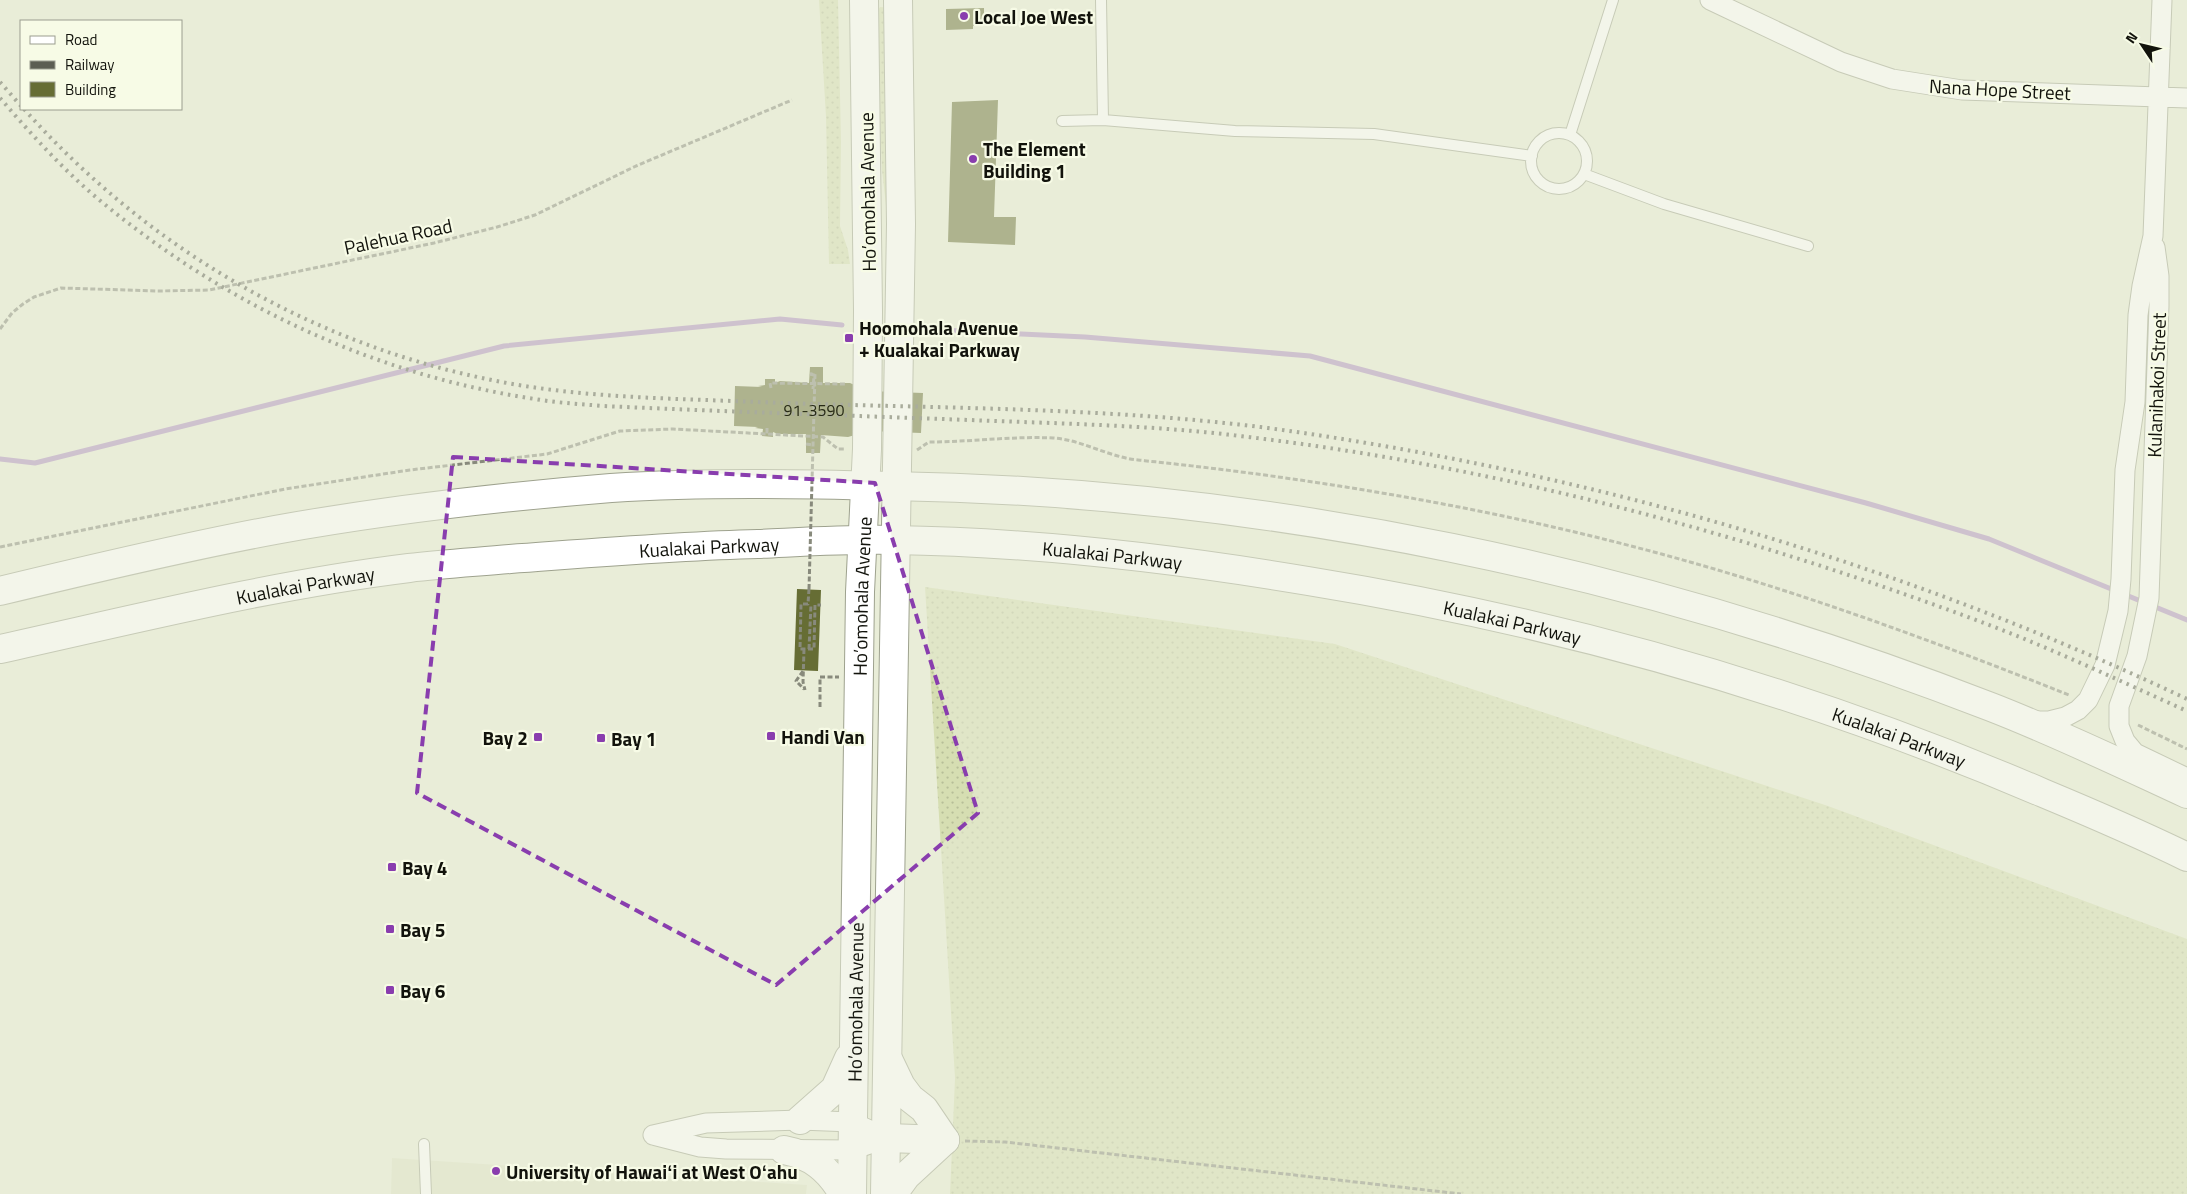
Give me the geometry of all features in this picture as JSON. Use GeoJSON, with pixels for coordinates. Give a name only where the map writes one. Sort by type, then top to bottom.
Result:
{"type":"FeatureCollection","features":[{"type":"Feature","properties":{"kind":"main road","name":"Ho’omohala Avenue"},"geometry":{"type":"LineString","coordinates":[[852,1194],[862,540],[865,485],[868,302],[864,0]]}},
{"type":"Feature","properties":{"kind":"main road","name":"Ho’omohala Avenue"},"geometry":{"type":"LineString","coordinates":[[885,1194],[900,224],[898,0]]}},
{"type":"Feature","properties":{"kind":"main road"},"geometry":{"type":"LineString","coordinates":[[0,591],[178,549],[279,529],[470,502],[612,488],[698,484],[865,485],[994,489],[1131,499],[1275,516],[1367,530],[1568,573],[1685,603],[1844,654],[2008,714],[2187,794]]}},
{"type":"Feature","properties":{"kind":"main road","name":"Kualakai Parkway"},"geometry":{"type":"LineString","coordinates":[[0,648],[190,605],[405,568],[637,549],[894,540],[1044,548],[1158,558],[1357,589],[1539,626],[1710,671],[1857,719],[1989,769],[2187,858]]}},
{"type":"Feature","properties":{"kind":"main road"},"geometry":{"type":"LineString","coordinates":[[800,1120],[835,1089],[844,1073],[853,1045]]}},
{"type":"Feature","properties":{"kind":"main road"},"geometry":{"type":"LineString","coordinates":[[888,1056],[892,1072],[901,1086],[924,1109],[945,1140]]}},
{"type":"Feature","properties":{"kind":"main road"},"geometry":{"type":"LineString","coordinates":[[887,1138],[945,1140]]}},
{"type":"Feature","properties":{"kind":"main road"},"geometry":{"type":"LineString","coordinates":[[893,1194],[906,1176],[945,1140]]}},
{"type":"Feature","properties":{"kind":"main road"},"geometry":{"type":"LineString","coordinates":[[784,1150],[796,1152],[816,1161],[831,1176],[843,1194]]}},
{"type":"Feature","properties":{"kind":"street","name":"Nana Hope Street"},"geometry":{"type":"LineString","coordinates":[[1710,0],[1841,62],[1892,79],[1962,90],[2187,98]]}},
{"type":"Feature","properties":{"kind":"street","name":"Kulanihakoi Street"},"geometry":{"type":"LineString","coordinates":[[2008,714],[2039,722],[2065,717],[2078,710],[2088,700],[2110,649],[2118,611],[2125,470],[2135,402],[2140,300],[2153,236],[2162,0]]}},
{"type":"Feature","properties":{"kind":"street","name":"Kulanihakoi Street"},"geometry":{"type":"LineString","coordinates":[[2153,236],[2159,276],[2159,306],[2147,612],[2137,656],[2119,706],[2117,719],[2122,736],[2130,748],[2147,759],[2187,778]]}},
{"type":"Feature","properties":{"kind":"street"},"geometry":{"type":"LineString","coordinates":[[800,1120],[852,1122],[887,1138],[852,1150],[784,1150],[700,1147],[653,1135],[706,1124],[800,1120]]}},
{"type":"Feature","properties":{"kind":"lane"},"geometry":{"type":"LineString","coordinates":[[1100,0],[1103,120]]}},
{"type":"Feature","properties":{"kind":"lane"},"geometry":{"type":"LineString","coordinates":[[1570,135],[1613,0]]}},
{"type":"Feature","properties":{"kind":"lane"},"geometry":{"type":"LineString","coordinates":[[1062,120],[1103,120],[1235,131],[1374,134],[1532,156]]}},
{"type":"Feature","properties":{"kind":"lane"},"geometry":{"type":"LineString","coordinates":[[1560,133],[1570,135],[1584,148],[1587,157],[1584,174],[1579,181],[1564,189],[1547,187],[1534,174],[1532,156],[1536,146],[1542,139],[1560,133]]}},
{"type":"Feature","properties":{"kind":"lane"},"geometry":{"type":"LineString","coordinates":[[1584,174],[1664,204],[1808,246]]}},
{"type":"Feature","properties":{"kind":"lane"},"geometry":{"type":"LineString","coordinates":[[424,1144],[426,1194]]}},
{"type":"Feature","properties":{"kind":"path","name":"Palehua Road"},"geometry":{"type":"LineString","coordinates":[[0,329],[12,313],[23,304],[34,297],[61,288],[159,291],[209,290],[434,243],[497,227],[535,215],[636,166],[792,100]]}},
{"type":"Feature","properties":{"kind":"path"},"geometry":{"type":"LineString","coordinates":[[809,649],[812,445],[816,374],[810,374],[814,376],[813,389]]}},
{"type":"Feature","properties":{"kind":"path"},"geometry":{"type":"LineString","coordinates":[[771,388],[770,383],[815,382],[852,385]]}},
{"type":"Feature","properties":{"kind":"path"},"geometry":{"type":"LineString","coordinates":[[767,428],[767,432],[813,434]]}},
{"type":"Feature","properties":{"kind":"path"},"geometry":{"type":"LineString","coordinates":[[0,547],[285,489],[410,470],[547,454],[620,431],[672,429],[823,437],[838,449]]}},
{"type":"Feature","properties":{"kind":"path"},"geometry":{"type":"LineString","coordinates":[[812,429],[811,443],[806,444],[812,445]]}},
{"type":"Feature","properties":{"kind":"path"},"geometry":{"type":"LineString","coordinates":[[920,450],[929,442],[1057,438],[1084,444],[1119,458],[1204,466],[1329,484],[1535,524],[1671,558],[1816,601],[1960,652],[2072,696],[2075,699]]}},
{"type":"Feature","properties":{"kind":"path"},"geometry":{"type":"LineString","coordinates":[[801,604],[810,604],[821,605],[815,605],[814,649],[800,649],[801,604]]}},
{"type":"Feature","properties":{"kind":"path"},"geometry":{"type":"LineString","coordinates":[[803,670],[796,682],[805,690],[803,670],[804,649]]}},
{"type":"Feature","properties":{"kind":"path"},"geometry":{"type":"LineString","coordinates":[[820,707],[820,677],[839,677]]}},
{"type":"Feature","properties":{"kind":"path"},"geometry":{"type":"LineString","coordinates":[[2131,724],[2187,749]]}},
{"type":"Feature","properties":{"kind":"path"},"geometry":{"type":"LineString","coordinates":[[945,1140],[1015,1144],[1461,1194]]}},
{"type":"Feature","properties":{"kind":"highlighted area"},"geometry":{"type":"Polygon","coordinates":[[[453,457],[875,483],[978,813],[776,985],[417,793],[453,457]]]}},
{"type":"Feature","properties":{"kind":"shaded area"},"geometry":{"type":"Polygon","coordinates":[[[819,0],[838,0],[841,142],[840,226],[848,250],[850,264],[829,264],[826,117],[819,0]]]}},
{"type":"Feature","properties":{"kind":"shaded area"},"geometry":{"type":"Polygon","coordinates":[[[880,7],[891,8],[888,223],[882,170],[876,14],[880,7]]]}},
{"type":"Feature","properties":{"kind":"shaded area"},"geometry":{"type":"Polygon","coordinates":[[[925,587],[1335,644],[1828,806],[2187,939],[2187,1194],[950,1194],[955,1078],[925,587]]]}},
{"type":"Feature","properties":{"kind":"shaded area","name":"University of Hawaiʻi at West Oʻahu"},"geometry":{"type":"Polygon","coordinates":[[[392,1158],[807,1185],[806,1194],[391,1194],[392,1158]]]}},
{"type":"Feature","properties":{"kind":"building"},"geometry":{"type":"Polygon","coordinates":[[[984,8],[984,26],[973,26],[973,29],[946,30],[946,9],[984,8]]]}},
{"type":"Feature","properties":{"kind":"building","name":"The Element Building 1"},"geometry":{"type":"Polygon","coordinates":[[[998,100],[994,217],[1016,217],[1015,245],[948,242],[952,102],[998,100]]]}},
{"type":"Feature","properties":{"kind":"building"},"geometry":{"type":"Polygon","coordinates":[[[810,367],[823,367],[823,383],[850,383],[868,391],[923,393],[921,433],[869,431],[848,437],[821,435],[820,453],[806,453],[806,434],[778,434],[773,432],[773,437],[762,436],[763,429],[755,428],[758,427],[734,426],[735,386],[762,387],[758,386],[765,385],[765,379],[775,379],[775,383],[780,381],[809,383],[810,367]]]}},
{"type":"Feature","properties":{"kind":"building"},"geometry":{"type":"Polygon","coordinates":[[[797,589],[821,590],[818,671],[794,670],[797,589]]]}},
{"type":"Feature","properties":{"kind":"waterway"},"geometry":{"type":"LineString","coordinates":[[0,459],[35,463],[504,346],[780,319],[842,325]]}},
{"type":"Feature","properties":{"kind":"waterway"},"geometry":{"type":"LineString","coordinates":[[921,329],[1085,337],[1310,356],[1866,503],[1989,539],[2187,620]]}},
{"type":"Feature","properties":{"kind":"railway"},"geometry":{"type":"LineString","coordinates":[[0,82],[20,105]]}},
{"type":"Feature","properties":{"kind":"railway"},"geometry":{"type":"LineString","coordinates":[[0,98],[75,179],[151,240],[201,274],[252,304],[306,331],[361,354],[418,373],[476,388],[569,403],[603,406],[1149,428],[1240,436],[1336,449],[1430,465],[1618,507],[1711,532],[1802,560],[1894,590],[2010,633],[2187,711]]}},
{"type":"Feature","properties":{"kind":"railway"},"geometry":{"type":"LineString","coordinates":[[25,110],[71,158],[121,203],[175,243],[231,280],[291,312],[352,339],[416,361],[482,378],[550,390],[654,398],[1028,410],[1163,417],[1297,432],[1412,451],[1526,474],[1639,501],[1752,532],[1863,568],[1973,608],[2081,651],[2187,699]]}},
{"type":"Feature","properties":{"kind":"place","name":"Local Joe West"},"geometry":{"type":"Point","coordinates":[964,16]}},
{"type":"Feature","properties":{"kind":"place","name":"The Element Building 1"},"geometry":{"type":"Point","coordinates":[973,159]}},
{"type":"Feature","properties":{"kind":"place","name":"Hoomohala Avenue + Kualakai Parkway"},"geometry":{"type":"Point","coordinates":[849,338]}},
{"type":"Feature","properties":{"kind":"place","name":"Handi Van"},"geometry":{"type":"Point","coordinates":[771,736]}},
{"type":"Feature","properties":{"kind":"place","name":"Bay 2"},"geometry":{"type":"Point","coordinates":[538,737]}},
{"type":"Feature","properties":{"kind":"place","name":"Bay 1"},"geometry":{"type":"Point","coordinates":[601,738]}},
{"type":"Feature","properties":{"kind":"place","name":"Bay 4"},"geometry":{"type":"Point","coordinates":[392,867]}},
{"type":"Feature","properties":{"kind":"place","name":"Bay 5"},"geometry":{"type":"Point","coordinates":[390,929]}},
{"type":"Feature","properties":{"kind":"place","name":"Bay 6"},"geometry":{"type":"Point","coordinates":[390,990]}},
{"type":"Feature","properties":{"kind":"place","name":"University of Hawaiʻi at West Oʻahu"},"geometry":{"type":"Point","coordinates":[496,1171]}}]}
